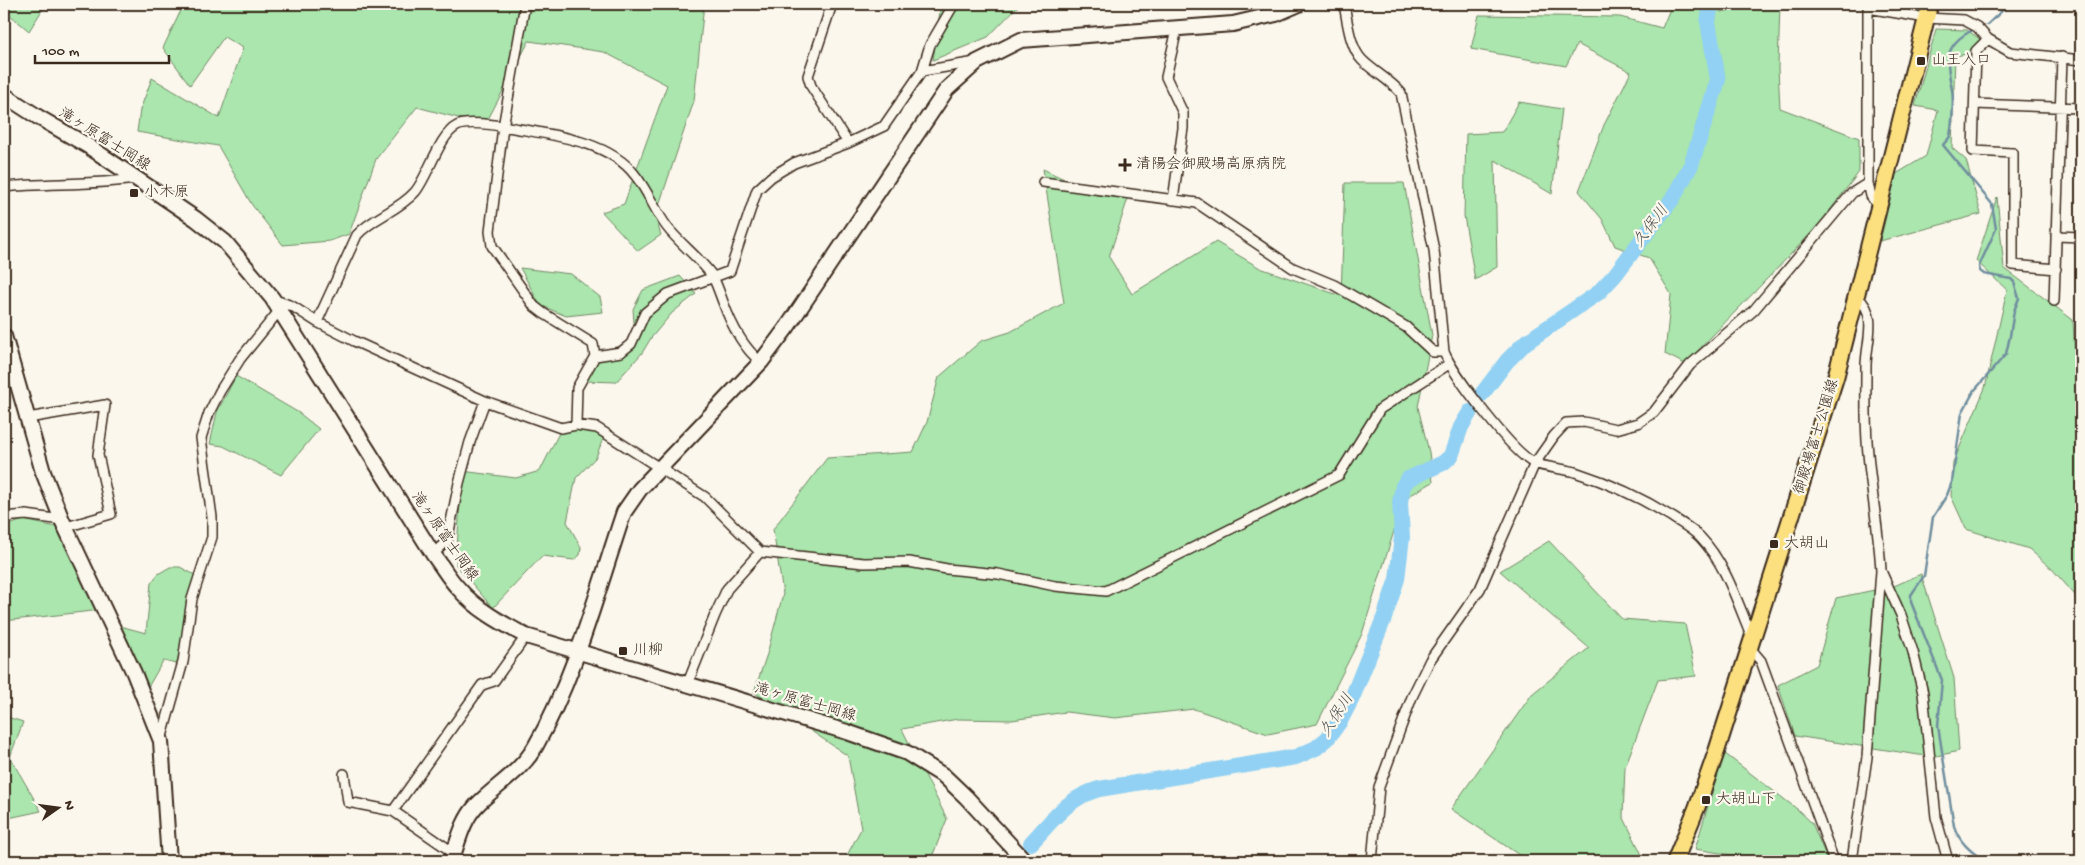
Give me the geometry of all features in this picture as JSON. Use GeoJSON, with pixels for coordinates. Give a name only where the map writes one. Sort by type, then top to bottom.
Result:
{"type":"FeatureCollection","features":[{"type":"Feature","properties":{"kind":"main road","name":"御殿場富士公園線"},"geometry":{"type":"LineString","coordinates":[[1675,861],[1697,807],[1818,438],[1880,208],[1928,11]]}},
{"type":"Feature","properties":{"kind":"street"},"geometry":{"type":"LineString","coordinates":[[525,4],[503,127],[490,231],[492,246],[534,306],[593,344],[595,356],[577,388],[576,425]]}},
{"type":"Feature","properties":{"kind":"street"},"geometry":{"type":"LineString","coordinates":[[832,4],[808,76],[812,86],[848,143]]}},
{"type":"Feature","properties":{"kind":"street"},"geometry":{"type":"LineString","coordinates":[[595,356],[622,352],[632,344],[645,313],[668,294],[730,271],[757,190],[771,177],[794,163],[848,143],[884,126],[922,71],[930,45],[954,4]]}},
{"type":"Feature","properties":{"kind":"street"},"geometry":{"type":"LineString","coordinates":[[344,774],[348,802],[393,811],[453,857],[465,822],[475,807],[514,773],[535,749],[562,695],[624,512],[640,489],[761,362],[788,326],[947,89],[977,62],[1021,40],[1233,24],[1276,14],[1299,4]]}},
{"type":"Feature","properties":{"kind":"street"},"geometry":{"type":"LineString","coordinates":[[1344,4],[1349,32],[1360,58],[1393,83],[1401,93],[1434,250],[1444,352],[1448,364],[1486,415],[1521,453],[1535,464],[1572,471],[1646,501],[1699,536],[1722,564],[1751,643],[1761,661],[1834,861]]}},
{"type":"Feature","properties":{"kind":"street"},"geometry":{"type":"LineString","coordinates":[[1880,208],[1871,196],[1868,183],[1868,6],[1928,11],[1964,20],[1977,27],[1988,39],[2010,52],[2081,60]]}},
{"type":"Feature","properties":{"kind":"street"},"geometry":{"type":"LineString","coordinates":[[1173,200],[1183,128],[1183,113],[1166,78],[1177,29]]}},
{"type":"Feature","properties":{"kind":"street"},"geometry":{"type":"LineString","coordinates":[[1988,39],[1976,51],[1973,151],[2013,152],[2013,265],[2056,269]]}},
{"type":"Feature","properties":{"kind":"street"},"geometry":{"type":"LineString","coordinates":[[2054,301],[2062,57]]}},
{"type":"Feature","properties":{"kind":"street"},"geometry":{"type":"LineString","coordinates":[[922,71],[977,62]]}},
{"type":"Feature","properties":{"kind":"street","name":"滝ヶ原富士岡線"},"geometry":{"type":"LineString","coordinates":[[4,94],[38,117],[88,146],[196,219],[225,242],[275,305],[433,554],[458,589],[474,604],[526,636],[847,732],[907,753],[944,776],[1026,861]]}},
{"type":"Feature","properties":{"kind":"street"},"geometry":{"type":"LineString","coordinates":[[1975,104],[2081,108]]}},
{"type":"Feature","properties":{"kind":"street"},"geometry":{"type":"LineString","coordinates":[[317,322],[357,235],[365,226],[396,209],[415,192],[445,138],[458,126],[471,124],[557,136],[595,146],[621,162],[635,175],[667,227],[713,277],[730,320],[750,353],[761,362]]}},
{"type":"Feature","properties":{"kind":"street"},"geometry":{"type":"LineString","coordinates":[[4,187],[43,183],[116,182],[136,179]]}},
{"type":"Feature","properties":{"kind":"street"},"geometry":{"type":"LineString","coordinates":[[1044,182],[1197,203],[1293,268],[1334,285],[1406,327],[1433,352],[1444,352]]}},
{"type":"Feature","properties":{"kind":"street"},"geometry":{"type":"LineString","coordinates":[[1372,861],[1379,787],[1412,697],[1430,660],[1480,589],[1535,464],[1554,436],[1566,423],[1584,422],[1616,429],[1638,423],[1654,412],[1690,365],[1754,310],[1852,192],[1868,183]]}},
{"type":"Feature","properties":{"kind":"street"},"geometry":{"type":"LineString","coordinates":[[2056,236],[2081,237]]}},
{"type":"Feature","properties":{"kind":"street"},"geometry":{"type":"LineString","coordinates":[[1852,861],[1867,757],[1881,571],[1868,452],[1865,361],[1870,326],[1869,313],[1863,301],[1857,297]]}},
{"type":"Feature","properties":{"kind":"street"},"geometry":{"type":"LineString","coordinates":[[161,741],[183,662],[192,599],[212,537],[212,517],[201,438],[209,413],[220,391],[275,305],[292,306],[354,342],[485,401],[561,428],[576,425],[597,428],[705,497],[760,552],[864,563],[909,562],[947,569],[998,574],[1055,586],[1106,591],[1339,475],[1380,409],[1448,364]]}},
{"type":"Feature","properties":{"kind":"street"},"geometry":{"type":"LineString","coordinates":[[4,336],[43,472],[64,523],[134,673],[161,741],[169,861]]}},
{"type":"Feature","properties":{"kind":"street"},"geometry":{"type":"LineString","coordinates":[[433,554],[447,541],[462,472],[485,401]]}},
{"type":"Feature","properties":{"kind":"street"},"geometry":{"type":"LineString","coordinates":[[4,517],[26,515],[64,523],[111,514],[98,455],[105,405],[28,418]]}},
{"type":"Feature","properties":{"kind":"street"},"geometry":{"type":"LineString","coordinates":[[687,684],[714,616],[727,589],[760,552]]}},
{"type":"Feature","properties":{"kind":"street"},"geometry":{"type":"LineString","coordinates":[[1881,571],[1901,615],[1913,652],[1923,694],[1936,817],[1948,861]]}},
{"type":"Feature","properties":{"kind":"street"},"geometry":{"type":"LineString","coordinates":[[393,811],[482,685],[494,681],[526,636]]}},
{"type":"Feature","properties":{"kind":"green space"},"geometry":{"type":"Polygon","coordinates":[[[4,4],[46,4],[29,31],[4,10],[4,4]]]}},
{"type":"Feature","properties":{"kind":"green space"},"geometry":{"type":"Polygon","coordinates":[[[184,4],[704,4],[694,101],[655,217],[661,235],[638,251],[602,212],[624,204],[667,85],[604,52],[529,41],[485,125],[417,107],[376,159],[349,234],[330,241],[283,245],[252,205],[218,146],[137,132],[140,110],[152,78],[219,118],[243,48],[224,37],[190,85],[163,48],[184,4]]]}},
{"type":"Feature","properties":{"kind":"green space"},"geometry":{"type":"Polygon","coordinates":[[[941,4],[1020,4],[988,37],[933,60],[941,4]]]}},
{"type":"Feature","properties":{"kind":"green space"},"geometry":{"type":"Polygon","coordinates":[[[1672,4],[1716,4],[1721,12],[1760,4],[1780,4],[1778,68],[1780,108],[1859,138],[1859,172],[1818,226],[1685,364],[1665,354],[1671,294],[1649,258],[1615,246],[1602,219],[1579,191],[1604,125],[1631,72],[1577,44],[1566,66],[1471,49],[1479,15],[1620,17],[1662,28],[1672,4]]]}},
{"type":"Feature","properties":{"kind":"green space"},"geometry":{"type":"Polygon","coordinates":[[[1936,29],[1967,30],[1980,39],[1967,54],[1955,56],[1952,148],[1966,160],[1981,214],[1880,241],[1896,174],[1926,156],[1938,110],[1915,106],[1936,29]]]}},
{"type":"Feature","properties":{"kind":"green space"},"geometry":{"type":"Polygon","coordinates":[[[1519,102],[1562,109],[1552,194],[1495,160],[1497,267],[1475,280],[1464,216],[1466,134],[1502,132],[1519,102]]]}},
{"type":"Feature","properties":{"kind":"green space"},"geometry":{"type":"Polygon","coordinates":[[[1043,169],[1074,183],[1096,190],[1107,192],[1131,189],[1109,257],[1132,294],[1216,242],[1260,268],[1341,296],[1345,183],[1404,183],[1432,335],[1418,407],[1429,452],[1433,482],[1404,499],[1362,634],[1317,724],[1268,734],[1194,709],[1115,718],[1066,712],[1012,720],[958,719],[902,729],[947,819],[932,857],[929,861],[844,861],[861,829],[848,756],[754,692],[767,654],[783,594],[773,529],[827,458],[913,452],[927,422],[939,377],[981,341],[1010,332],[1064,303],[1043,169]]]}},
{"type":"Feature","properties":{"kind":"green space"},"geometry":{"type":"Polygon","coordinates":[[[1997,197],[2004,268],[2073,320],[2079,425],[2081,425],[2081,602],[2053,570],[2029,549],[1966,529],[1951,496],[1953,463],[1985,388],[2007,290],[1976,261],[1997,197]]]}},
{"type":"Feature","properties":{"kind":"green space"},"geometry":{"type":"Polygon","coordinates":[[[520,268],[571,274],[600,297],[603,312],[566,316],[540,305],[520,268]]]}},
{"type":"Feature","properties":{"kind":"green space"},"geometry":{"type":"Polygon","coordinates":[[[680,276],[696,294],[672,313],[651,338],[642,353],[616,382],[586,381],[597,362],[635,335],[633,309],[643,290],[680,276]]]}},
{"type":"Feature","properties":{"kind":"green space"},"geometry":{"type":"Polygon","coordinates":[[[236,376],[299,413],[319,429],[281,475],[223,446],[210,444],[217,412],[236,376]]]}},
{"type":"Feature","properties":{"kind":"green space"},"geometry":{"type":"Polygon","coordinates":[[[564,427],[599,430],[603,439],[596,457],[576,478],[567,522],[581,547],[580,555],[574,560],[542,556],[493,608],[456,565],[462,471],[516,478],[540,471],[560,431],[564,427]]]}},
{"type":"Feature","properties":{"kind":"green space"},"geometry":{"type":"Polygon","coordinates":[[[23,520],[61,528],[101,610],[4,621],[4,527],[23,520]]]}},
{"type":"Feature","properties":{"kind":"green space"},"geometry":{"type":"Polygon","coordinates":[[[1549,541],[1622,619],[1685,624],[1696,676],[1658,680],[1625,767],[1623,816],[1645,861],[1528,861],[1451,809],[1532,694],[1589,648],[1500,571],[1549,541]]]}},
{"type":"Feature","properties":{"kind":"green space"},"geometry":{"type":"Polygon","coordinates":[[[170,567],[180,567],[195,575],[188,601],[177,664],[163,661],[148,687],[120,626],[146,633],[151,583],[158,574],[170,567]]]}},
{"type":"Feature","properties":{"kind":"green space"},"geometry":{"type":"Polygon","coordinates":[[[1921,574],[1954,678],[1959,751],[1932,757],[1795,736],[1778,685],[1817,665],[1836,598],[1894,586],[1921,574]]]}},
{"type":"Feature","properties":{"kind":"green space"},"geometry":{"type":"Polygon","coordinates":[[[4,716],[23,722],[10,757],[41,811],[4,819],[4,716]]]}},
{"type":"Feature","properties":{"kind":"green space"},"geometry":{"type":"Polygon","coordinates":[[[1724,753],[1797,809],[1812,823],[1828,861],[1770,861],[1695,849],[1724,753]]]}},
{"type":"Feature","properties":{"kind":"waterway","name":"久保川"},"geometry":{"type":"LineString","coordinates":[[1482,394],[1507,361],[1525,343],[1598,293],[1615,275],[1673,198],[1691,165],[1718,80],[1708,22],[1711,4]]}},
{"type":"Feature","properties":{"kind":"waterway"},"geometry":{"type":"LineString","coordinates":[[1987,25],[2009,4]]}},
{"type":"Feature","properties":{"kind":"waterway"},"geometry":{"type":"LineString","coordinates":[[1971,31],[1955,43],[1949,56],[1948,63],[1953,94],[1952,113],[1950,136],[1943,145],[1992,204],[1996,229],[1979,266],[1980,271],[1984,274],[2011,279],[2014,282],[2019,298],[2014,311],[2006,354],[1974,391],[1962,413],[1952,482],[1947,495],[1933,517],[1924,576],[1911,595],[1911,602],[1942,680],[1938,726],[1954,826],[1966,846],[1985,861]]}},
{"type":"Feature","properties":{"kind":"waterway","name":"久保川"},"geometry":{"type":"LineString","coordinates":[[1031,843],[1069,804],[1099,789],[1296,757],[1316,748],[1327,739],[1340,721],[1352,698],[1384,618],[1397,579],[1402,537],[1400,502],[1403,486],[1408,479],[1443,463],[1451,456],[1461,427],[1470,412]]}},
{"type":"Feature","properties":{"kind":"place","name":"山王入口"},"geometry":{"type":"Point","coordinates":[1921,61]}},
{"type":"Feature","properties":{"kind":"place","name":"清陽会御殿場高原病院"},"geometry":{"type":"Point","coordinates":[1125,165]}},
{"type":"Feature","properties":{"kind":"place","name":"小木原"},"geometry":{"type":"Point","coordinates":[134,193]}},
{"type":"Feature","properties":{"kind":"place","name":"大胡山"},"geometry":{"type":"Point","coordinates":[1774,544]}},
{"type":"Feature","properties":{"kind":"place","name":"川柳"},"geometry":{"type":"Point","coordinates":[623,651]}},
{"type":"Feature","properties":{"kind":"place","name":"大胡山下"},"geometry":{"type":"Point","coordinates":[1706,800]}}]}
